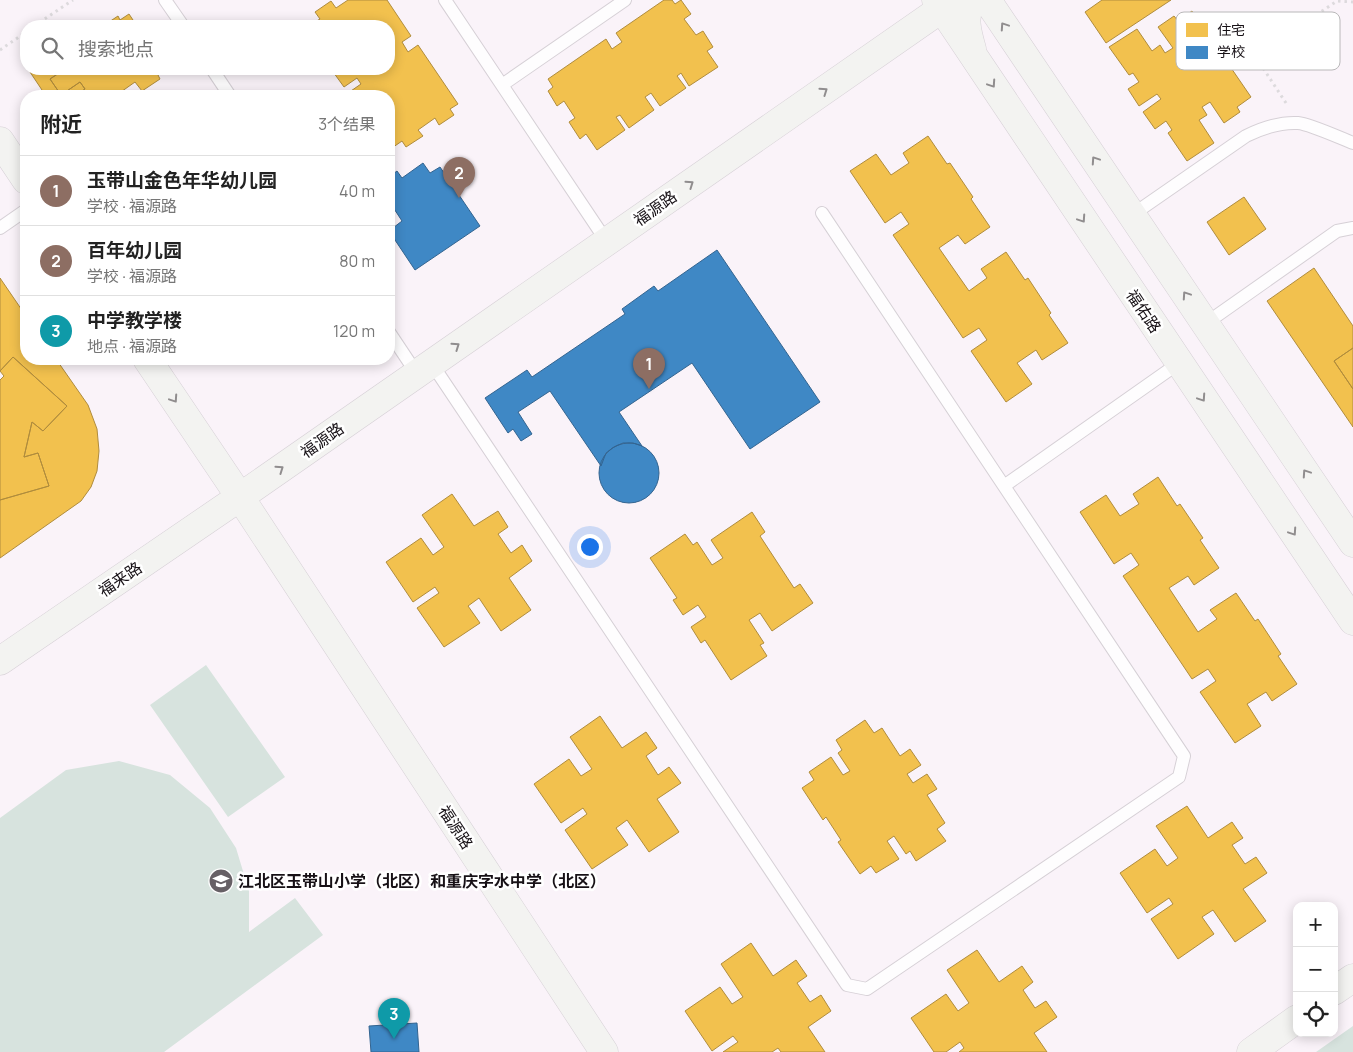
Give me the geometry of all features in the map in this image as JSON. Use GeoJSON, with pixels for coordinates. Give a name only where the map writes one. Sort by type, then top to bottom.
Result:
{"type":"FeatureCollection","features":[{"type":"Feature","properties":{"kind":"street"},"geometry":{"type":"LineString","coordinates":[[971,0],[966,16],[967,31],[974,59]]}},
{"type":"Feature","properties":{"kind":"street"},"geometry":{"type":"LineString","coordinates":[[987,0],[1353,543]]}},
{"type":"Feature","properties":{"kind":"street","name":"福佑路"},"geometry":{"type":"LineString","coordinates":[[941,3],[974,59],[1353,621]]}},
{"type":"Feature","properties":{"kind":"street","name":"福源路"},"geometry":{"type":"LineString","coordinates":[[604,1052],[240,497],[897,40],[941,3]]}},
{"type":"Feature","properties":{"kind":"street"},"geometry":{"type":"LineString","coordinates":[[897,40],[920,36],[935,37],[950,42],[974,59]]}},
{"type":"Feature","properties":{"kind":"street"},"geometry":{"type":"LineString","coordinates":[[0,141],[20,171]]}},
{"type":"Feature","properties":{"kind":"street"},"geometry":{"type":"LineString","coordinates":[[151,365],[240,497]]}},
{"type":"Feature","properties":{"kind":"street","name":"福来路"},"geometry":{"type":"LineString","coordinates":[[0,661],[240,497]]}},
{"type":"Feature","properties":{"kind":"street"},"geometry":{"type":"LineString","coordinates":[[1338,988],[1353,978]]}},
{"type":"Feature","properties":{"kind":"street"},"geometry":{"type":"LineString","coordinates":[[1251,1052],[1293,1022]]}},
{"type":"Feature","properties":{"kind":"lane"},"geometry":{"type":"LineString","coordinates":[[165,0],[179,20]]}},
{"type":"Feature","properties":{"kind":"lane"},"geometry":{"type":"LineString","coordinates":[[445,0],[607,242]]}},
{"type":"Feature","properties":{"kind":"lane"},"geometry":{"type":"LineString","coordinates":[[502,85],[625,0]]}},
{"type":"Feature","properties":{"kind":"lane"},"geometry":{"type":"LineString","coordinates":[[216,75],[226,90]]}},
{"type":"Feature","properties":{"kind":"lane"},"geometry":{"type":"LineString","coordinates":[[1132,215],[1246,136],[1261,128],[1279,124],[1300,123],[1353,143]]}},
{"type":"Feature","properties":{"kind":"lane"},"geometry":{"type":"LineString","coordinates":[[395,338],[424,369],[847,986],[867,989],[1179,777],[1184,756],[822,212]]}},
{"type":"Feature","properties":{"kind":"lane"},"geometry":{"type":"LineString","coordinates":[[0,228],[20,214]]}},
{"type":"Feature","properties":{"kind":"lane"},"geometry":{"type":"LineString","coordinates":[[1205,324],[1337,231],[1353,228]]}},
{"type":"Feature","properties":{"kind":"lane"},"geometry":{"type":"LineString","coordinates":[[1004,486],[1179,363]]}},
{"type":"Feature","properties":{"kind":"path"},"geometry":{"type":"LineString","coordinates":[[43,20],[73,0]]}},
{"type":"Feature","properties":{"kind":"path"},"geometry":{"type":"LineString","coordinates":[[1321,12],[1337,1],[1353,2]]}},
{"type":"Feature","properties":{"kind":"path"},"geometry":{"type":"LineString","coordinates":[[0,50],[20,36]]}},
{"type":"Feature","properties":{"kind":"path"},"geometry":{"type":"LineString","coordinates":[[1264,70],[1300,123]]}},
{"type":"Feature","properties":{"kind":"shaded area"},"geometry":{"type":"Polygon","coordinates":[[[206,665],[285,777],[228,817],[150,705],[206,665]]]}},
{"type":"Feature","properties":{"kind":"shaded area"},"geometry":{"type":"Polygon","coordinates":[[[119,761],[170,775],[210,808],[236,848],[249,891],[249,932],[295,898],[323,935],[164,1052],[0,1052],[0,818],[66,770],[119,761]]]}},
{"type":"Feature","properties":{"kind":"shaded area"},"geometry":{"type":"Polygon","coordinates":[[[1353,1026],[1353,1052],[1316,1052],[1338,1037],[1353,1026]]]}},
{"type":"Feature","properties":{"kind":"building: 住宅"},"geometry":{"type":"Polygon","coordinates":[[[348,0],[387,0],[411,36],[402,42],[408,52],[418,45],[458,104],[450,109],[454,115],[439,125],[435,118],[418,130],[423,136],[406,147],[402,141],[395,146],[395,90],[352,90],[361,84],[357,78],[344,87],[335,75],[395,75],[395,20],[318,20],[320,19],[315,12],[331,1],[336,8],[348,0]]]}},
{"type":"Feature","properties":{"kind":"building: 住宅"},"geometry":{"type":"Polygon","coordinates":[[[664,0],[672,0],[675,4],[681,0],[691,14],[684,19],[696,35],[703,31],[713,47],[707,51],[718,67],[689,86],[681,73],[677,76],[686,88],[660,106],[651,93],[645,97],[654,110],[629,128],[620,115],[616,117],[625,130],[597,150],[586,134],[580,139],[569,122],[575,118],[564,101],[557,106],[548,91],[553,87],[548,79],[606,39],[612,49],[622,42],[616,33],[664,0]]]}},
{"type":"Feature","properties":{"kind":"building: 住宅"},"geometry":{"type":"Polygon","coordinates":[[[1102,0],[1171,0],[1106,43],[1085,12],[1102,0]]]}},
{"type":"Feature","properties":{"kind":"building: 住宅"},"geometry":{"type":"Polygon","coordinates":[[[129,14],[133,20],[120,20],[129,14]]]}},
{"type":"Feature","properties":{"kind":"building: 住宅"},"geometry":{"type":"Polygon","coordinates":[[[118,16],[120,20],[112,20],[118,16]]]}},
{"type":"Feature","properties":{"kind":"building: 住宅"},"geometry":{"type":"Polygon","coordinates":[[[1174,16],[1176,18],[1176,70],[1232,70],[1251,97],[1237,107],[1240,112],[1224,123],[1210,102],[1202,107],[1207,115],[1199,120],[1214,143],[1187,161],[1168,133],[1172,130],[1166,121],[1155,129],[1143,112],[1161,99],[1157,94],[1139,106],[1128,89],[1139,82],[1133,73],[1129,75],[1109,47],[1137,29],[1152,51],[1160,45],[1165,53],[1173,48],[1158,27],[1174,16]]]}},
{"type":"Feature","properties":{"kind":"building: 住宅"},"geometry":{"type":"Polygon","coordinates":[[[32,75],[56,75],[50,79],[58,90],[42,90],[32,75]]]}},
{"type":"Feature","properties":{"kind":"building: 住宅"},"geometry":{"type":"Polygon","coordinates":[[[56,75],[158,75],[160,79],[144,90],[141,90],[135,82],[124,90],[84,90],[85,89],[80,82],[68,90],[58,90],[50,79],[56,75]]]}},
{"type":"Feature","properties":{"kind":"building: 住宅"},"geometry":{"type":"Polygon","coordinates":[[[80,82],[85,89],[84,90],[68,90],[80,82]]]}},
{"type":"Feature","properties":{"kind":"building: 住宅"},"geometry":{"type":"Polygon","coordinates":[[[928,136],[947,164],[950,163],[990,227],[965,244],[958,235],[939,248],[969,291],[987,278],[981,269],[1006,252],[1025,280],[1028,278],[1051,313],[1049,315],[1068,343],[1042,360],[1036,350],[1017,363],[1032,384],[1006,402],[971,351],[987,340],[979,328],[963,338],[893,235],[909,224],[901,212],[885,223],[850,171],[876,154],[891,175],[909,163],[903,153],[928,136]]]}},
{"type":"Feature","properties":{"kind":"building: 住宅"},"geometry":{"type":"Polygon","coordinates":[[[1244,197],[1266,229],[1229,255],[1207,222],[1244,197]]]}},
{"type":"Feature","properties":{"kind":"building: 住宅"},"geometry":{"type":"Polygon","coordinates":[[[1314,268],[1353,326],[1353,348],[1334,361],[1353,389],[1353,427],[1267,301],[1314,268]]]}},
{"type":"Feature","properties":{"kind":"building: 住宅"},"geometry":{"type":"Polygon","coordinates":[[[0,278],[20,307],[20,363],[13,357],[0,371],[0,278]]]}},
{"type":"Feature","properties":{"kind":"building: 住宅"},"geometry":{"type":"Polygon","coordinates":[[[1353,348],[1353,389],[1334,361],[1353,348]]]}},
{"type":"Feature","properties":{"kind":"building: 住宅"},"geometry":{"type":"Polygon","coordinates":[[[13,357],[67,406],[43,431],[32,422],[24,457],[38,453],[49,486],[0,500],[0,380],[4,376],[0,371],[13,357]]]}},
{"type":"Feature","properties":{"kind":"building: 住宅"},"geometry":{"type":"Polygon","coordinates":[[[22,365],[60,365],[88,405],[97,429],[99,451],[97,471],[91,487],[81,501],[0,558],[0,500],[49,486],[38,453],[24,457],[32,422],[43,431],[67,406],[22,365]]]}},
{"type":"Feature","properties":{"kind":"building: 住宅"},"geometry":{"type":"Polygon","coordinates":[[[1158,477],[1177,506],[1180,504],[1203,538],[1200,540],[1219,568],[1194,585],[1188,576],[1169,588],[1198,632],[1217,619],[1210,610],[1236,593],[1255,621],[1258,619],[1281,654],[1278,656],[1297,684],[1272,701],[1266,692],[1247,704],[1261,726],[1235,743],[1200,692],[1216,681],[1208,669],[1192,679],[1123,576],[1139,565],[1131,553],[1114,564],[1080,512],[1106,495],[1120,516],[1139,504],[1133,494],[1158,477]]]}},
{"type":"Feature","properties":{"kind":"building: 住宅"},"geometry":{"type":"Polygon","coordinates":[[[452,494],[474,526],[498,511],[508,527],[498,534],[511,553],[522,545],[532,561],[509,578],[531,610],[501,631],[479,598],[468,606],[480,623],[444,647],[417,608],[439,593],[435,587],[413,602],[386,562],[421,538],[433,555],[444,547],[422,515],[452,494]]]}},
{"type":"Feature","properties":{"kind":"building: 住宅"},"geometry":{"type":"Polygon","coordinates":[[[752,512],[765,532],[760,536],[794,588],[800,584],[813,603],[772,631],[760,613],[749,620],[764,643],[760,645],[767,656],[731,680],[705,640],[701,643],[691,627],[706,617],[698,605],[683,615],[673,600],[677,598],[650,558],[685,534],[693,545],[697,542],[712,565],[723,558],[711,540],[752,512]]]}},
{"type":"Feature","properties":{"kind":"building: 住宅"},"geometry":{"type":"Polygon","coordinates":[[[600,716],[622,748],[646,732],[657,748],[646,756],[658,775],[669,767],[681,783],[657,799],[679,832],[649,852],[627,820],[616,828],[628,845],[592,869],[565,830],[587,814],[583,808],[561,823],[534,784],[569,759],[581,776],[592,769],[570,737],[600,716]]]}},
{"type":"Feature","properties":{"kind":"building: 住宅"},"geometry":{"type":"Polygon","coordinates":[[[865,720],[874,733],[882,728],[900,756],[910,749],[921,765],[907,774],[913,783],[927,774],[937,789],[927,795],[945,823],[937,829],[946,841],[916,861],[910,851],[906,854],[894,836],[887,841],[899,859],[876,873],[871,866],[860,874],[838,842],[841,840],[826,817],[823,820],[802,788],[814,780],[809,772],[831,757],[843,775],[850,771],[838,753],[842,750],[836,740],[865,720]]]}},
{"type":"Feature","properties":{"kind":"building: 住宅"},"geometry":{"type":"Polygon","coordinates":[[[1187,806],[1208,838],[1232,822],[1243,838],[1232,845],[1245,864],[1256,857],[1267,873],[1243,889],[1266,921],[1235,942],[1213,910],[1202,917],[1214,934],[1178,959],[1151,919],[1173,904],[1169,898],[1147,913],[1120,873],[1155,849],[1167,866],[1178,858],[1156,826],[1187,806]]]}},
{"type":"Feature","properties":{"kind":"building: 住宅"},"geometry":{"type":"Polygon","coordinates":[[[751,943],[773,976],[796,960],[807,976],[797,983],[810,1002],[821,995],[831,1011],[808,1027],[825,1052],[781,1052],[778,1048],[772,1052],[723,1052],[738,1042],[733,1036],[712,1051],[685,1011],[720,987],[732,1004],[743,997],[721,964],[751,943]]]}},
{"type":"Feature","properties":{"kind":"building: 住宅"},"geometry":{"type":"Polygon","coordinates":[[[977,950],[999,982],[1022,966],[1033,982],[1023,990],[1035,1008],[1046,1001],[1057,1017],[1034,1033],[1047,1052],[959,1052],[964,1048],[960,1042],[946,1052],[934,1052],[911,1018],[946,994],[958,1011],[969,1003],[947,970],[977,950]]]}},
{"type":"Feature","properties":{"kind":"building: 学校"},"geometry":{"type":"Polygon","coordinates":[[[423,163],[430,173],[440,167],[480,226],[415,270],[395,240],[395,226],[402,221],[395,210],[395,172],[397,171],[402,178],[423,163]]]}},
{"type":"Feature","properties":{"kind":"building: 学校"},"geometry":{"type":"Polygon","coordinates":[[[717,250],[820,402],[750,449],[692,363],[619,412],[642,446],[633,443],[623,443],[614,447],[606,453],[601,466],[550,391],[518,412],[532,434],[521,441],[513,429],[508,433],[485,398],[527,370],[532,377],[625,314],[622,309],[654,286],[658,291],[717,250]]]}},
{"type":"Feature","properties":{"kind":"building: 学校"},"geometry":{"type":"Polygon","coordinates":[[[629,443],[645,448],[650,452],[654,457],[659,473],[654,489],[650,494],[645,498],[629,503],[613,498],[608,494],[604,489],[599,473],[604,457],[608,452],[613,448],[629,443]]]}},
{"type":"Feature","properties":{"kind":"building: 学校"},"geometry":{"type":"Polygon","coordinates":[[[417,1023],[419,1052],[371,1052],[369,1026],[417,1023]]]}},
{"type":"Feature","properties":{"kind":"place","name":"百年幼儿园"},"geometry":{"type":"Point","coordinates":[459,198]}},
{"type":"Feature","properties":{"kind":"place","name":"玉带山金色年华幼儿园"},"geometry":{"type":"Point","coordinates":[649,389]}},
{"type":"Feature","properties":{"kind":"place","name":"江北区玉带山小学（北区）和重庆字水中学（北区）"},"geometry":{"type":"Point","coordinates":[221,881]}},
{"type":"Feature","properties":{"kind":"place","name":"中学教学楼"},"geometry":{"type":"Point","coordinates":[394,1039]}}]}
